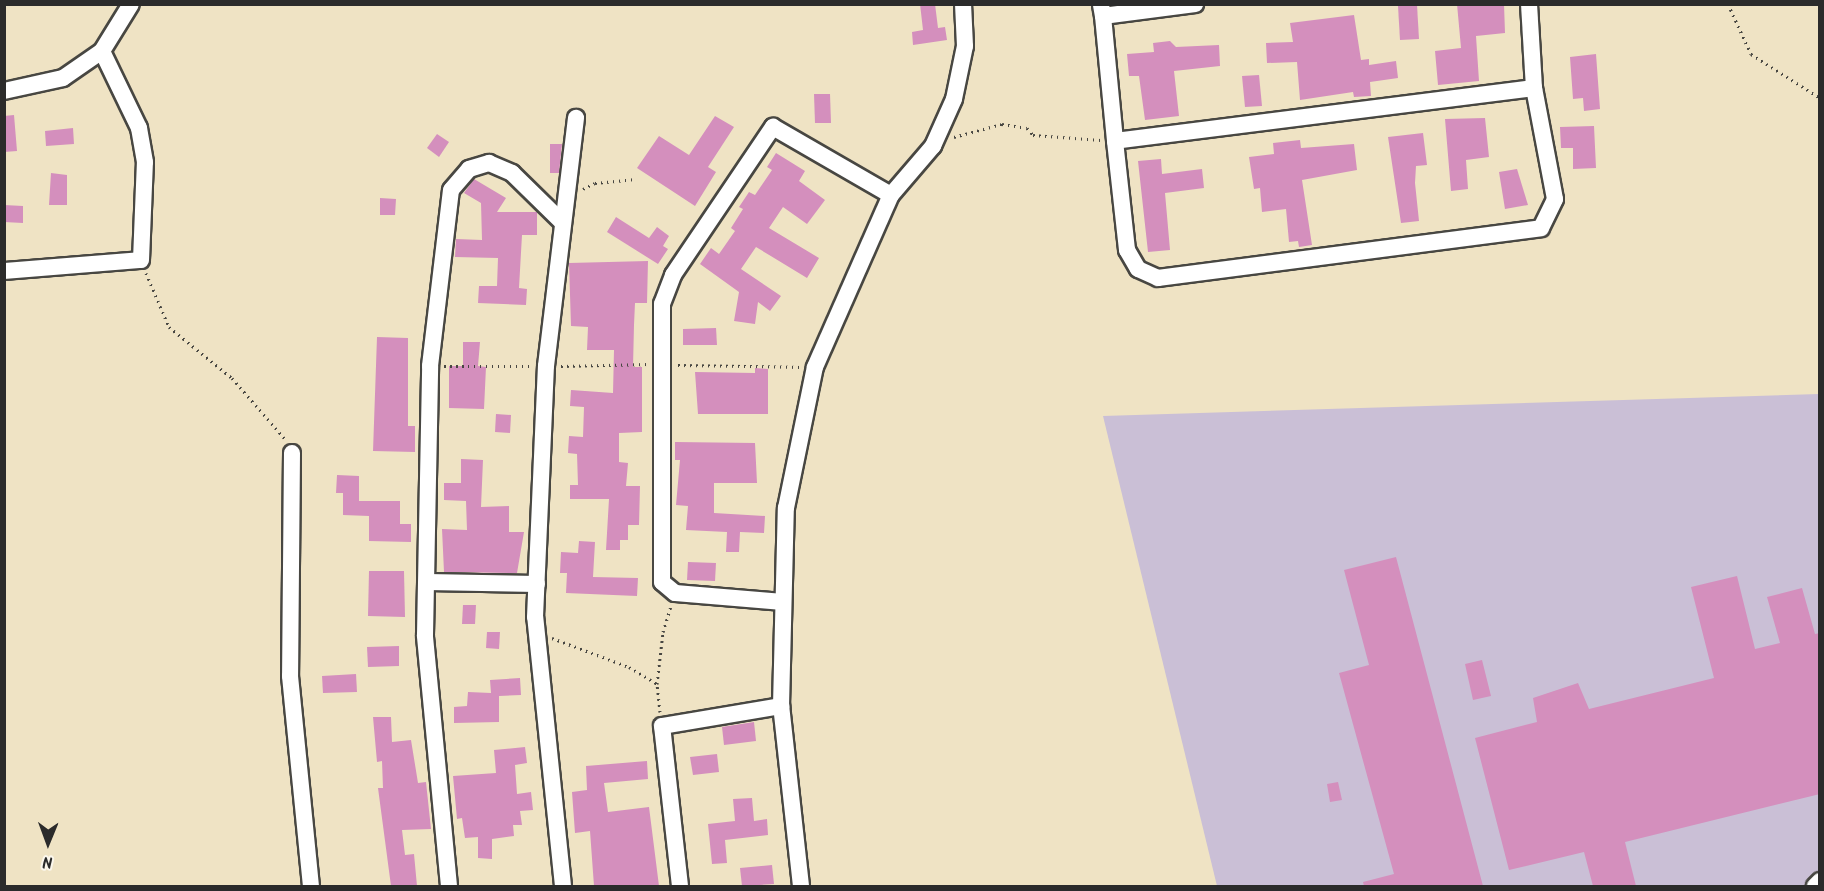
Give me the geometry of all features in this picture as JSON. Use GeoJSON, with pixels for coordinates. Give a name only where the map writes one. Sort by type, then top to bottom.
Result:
{"type":"FeatureCollection","features":[{"type":"Feature","properties":{"kind":"street"},"geometry":{"type":"LineString","coordinates":[[4,91],[63,78],[102,51],[131,4]]}},
{"type":"Feature","properties":{"kind":"street"},"geometry":{"type":"LineString","coordinates":[[801,886],[781,706],[786,508],[815,367],[891,195],[933,146],[954,99],[965,46],[963,4]]}},
{"type":"Feature","properties":{"kind":"street"},"geometry":{"type":"LineString","coordinates":[[1195,4],[1102,10],[1127,250],[1138,269],[1158,278],[1541,228],[1555,199],[1534,88],[1529,4]]}},
{"type":"Feature","properties":{"kind":"street"},"geometry":{"type":"LineString","coordinates":[[4,271],[141,260],[145,162],[139,128],[102,51]]}},
{"type":"Feature","properties":{"kind":"street"},"geometry":{"type":"LineString","coordinates":[[1115,141],[1534,88]]}},
{"type":"Feature","properties":{"kind":"street"},"geometry":{"type":"LineString","coordinates":[[563,886],[537,633],[537,584],[546,366],[576,118]]}},
{"type":"Feature","properties":{"kind":"street"},"geometry":{"type":"LineString","coordinates":[[783,602],[675,593],[662,582],[659,571],[664,364],[662,304],[673,275],[773,127],[891,195]]}},
{"type":"Feature","properties":{"kind":"street"},"geometry":{"type":"LineString","coordinates":[[449,886],[425,635],[430,366],[451,190],[469,169],[489,163],[512,173],[562,222]]}},
{"type":"Feature","properties":{"kind":"street"},"geometry":{"type":"LineString","coordinates":[[292,453],[290,676],[311,886]]}},
{"type":"Feature","properties":{"kind":"street"},"geometry":{"type":"LineString","coordinates":[[427,582],[537,584]]}},
{"type":"Feature","properties":{"kind":"street"},"geometry":{"type":"LineString","coordinates":[[680,886],[662,726],[781,706]]}},
{"type":"Feature","properties":{"kind":"street"},"geometry":{"type":"LineString","coordinates":[[1815,886],[1820,881]]}},
{"type":"Feature","properties":{"kind":"path"},"geometry":{"type":"LineString","coordinates":[[1728,4],[1751,54],[1820,98]]}},
{"type":"Feature","properties":{"kind":"path"},"geometry":{"type":"LineString","coordinates":[[933,146],[967,130],[1002,124],[1027,128],[1033,135],[1115,141]]}},
{"type":"Feature","properties":{"kind":"path"},"geometry":{"type":"LineString","coordinates":[[580,190],[596,183],[636,179]]}},
{"type":"Feature","properties":{"kind":"path"},"geometry":{"type":"LineString","coordinates":[[141,260],[169,327],[232,378],[252,406],[282,433],[292,453]]}},
{"type":"Feature","properties":{"kind":"path"},"geometry":{"type":"LineString","coordinates":[[430,366],[664,364],[815,367]]}},
{"type":"Feature","properties":{"kind":"path"},"geometry":{"type":"LineString","coordinates":[[662,726],[657,684],[663,632],[675,593]]}},
{"type":"Feature","properties":{"kind":"path"},"geometry":{"type":"LineString","coordinates":[[537,633],[629,667],[657,684]]}},
{"type":"Feature","properties":{"kind":"shaded area"},"geometry":{"type":"Polygon","coordinates":[[[1819,394],[1819,886],[1217,886],[1103,416],[1819,394]]]}},
{"type":"Feature","properties":{"kind":"building"},"geometry":{"type":"Polygon","coordinates":[[[920,4],[935,4],[938,28],[945,27],[947,40],[913,45],[912,32],[923,30],[920,4]]]}},
{"type":"Feature","properties":{"kind":"building"},"geometry":{"type":"Polygon","coordinates":[[[1457,4],[1504,4],[1505,33],[1476,36],[1479,81],[1438,85],[1435,51],[1461,48],[1457,4]]]}},
{"type":"Feature","properties":{"kind":"building"},"geometry":{"type":"Polygon","coordinates":[[[1417,5],[1419,39],[1400,40],[1398,6],[1417,5]]]}},
{"type":"Feature","properties":{"kind":"building"},"geometry":{"type":"Polygon","coordinates":[[[1354,15],[1361,60],[1369,59],[1369,65],[1396,61],[1398,78],[1370,82],[1371,96],[1354,97],[1353,92],[1300,100],[1297,62],[1267,63],[1266,43],[1293,42],[1290,23],[1354,15]]]}},
{"type":"Feature","properties":{"kind":"building"},"geometry":{"type":"Polygon","coordinates":[[[1170,41],[1176,47],[1219,45],[1220,66],[1174,71],[1179,116],[1145,120],[1139,76],[1129,76],[1127,54],[1154,52],[1153,43],[1170,41]]]}},
{"type":"Feature","properties":{"kind":"building"},"geometry":{"type":"Polygon","coordinates":[[[1596,54],[1600,109],[1584,111],[1583,98],[1573,99],[1570,57],[1596,54]]]}},
{"type":"Feature","properties":{"kind":"building"},"geometry":{"type":"Polygon","coordinates":[[[1259,75],[1262,106],[1245,107],[1242,76],[1259,75]]]}},
{"type":"Feature","properties":{"kind":"building"},"geometry":{"type":"Polygon","coordinates":[[[814,94],[830,94],[831,123],[815,123],[814,94]]]}},
{"type":"Feature","properties":{"kind":"building"},"geometry":{"type":"Polygon","coordinates":[[[14,115],[17,151],[4,152],[4,116],[14,115]]]}},
{"type":"Feature","properties":{"kind":"building"},"geometry":{"type":"Polygon","coordinates":[[[715,116],[734,127],[708,167],[716,172],[695,206],[637,168],[659,136],[689,155],[715,116]]]}},
{"type":"Feature","properties":{"kind":"building"},"geometry":{"type":"Polygon","coordinates":[[[1485,118],[1489,157],[1466,160],[1468,189],[1451,191],[1445,119],[1485,118]]]}},
{"type":"Feature","properties":{"kind":"building"},"geometry":{"type":"Polygon","coordinates":[[[1594,126],[1596,168],[1573,169],[1573,148],[1561,148],[1560,127],[1594,126]]]}},
{"type":"Feature","properties":{"kind":"building"},"geometry":{"type":"Polygon","coordinates":[[[73,128],[74,144],[46,146],[45,131],[73,128]]]}},
{"type":"Feature","properties":{"kind":"building"},"geometry":{"type":"Polygon","coordinates":[[[1423,133],[1427,165],[1416,166],[1415,183],[1419,221],[1401,223],[1388,137],[1423,133]]]}},
{"type":"Feature","properties":{"kind":"building"},"geometry":{"type":"Polygon","coordinates":[[[437,134],[449,142],[439,157],[427,148],[437,134]]]}},
{"type":"Feature","properties":{"kind":"building"},"geometry":{"type":"Polygon","coordinates":[[[1300,140],[1301,148],[1354,144],[1357,170],[1302,180],[1312,245],[1299,247],[1298,241],[1289,242],[1286,209],[1262,212],[1260,188],[1254,189],[1249,157],[1274,154],[1273,143],[1300,140]]]}},
{"type":"Feature","properties":{"kind":"building"},"geometry":{"type":"Polygon","coordinates":[[[550,144],[562,144],[559,173],[550,173],[550,144]]]}},
{"type":"Feature","properties":{"kind":"building"},"geometry":{"type":"Polygon","coordinates":[[[776,153],[805,171],[799,181],[825,200],[807,224],[783,207],[769,228],[819,258],[807,278],[756,247],[741,269],[781,296],[770,311],[758,302],[755,324],[734,321],[739,292],[700,264],[711,248],[719,254],[735,231],[731,228],[743,209],[739,207],[749,192],[755,195],[772,170],[767,167],[776,153]]]}},
{"type":"Feature","properties":{"kind":"building"},"geometry":{"type":"Polygon","coordinates":[[[1161,159],[1162,174],[1202,169],[1204,188],[1165,193],[1170,250],[1148,252],[1138,161],[1161,159]]]}},
{"type":"Feature","properties":{"kind":"building"},"geometry":{"type":"Polygon","coordinates":[[[1517,169],[1528,205],[1505,209],[1499,172],[1517,169]]]}},
{"type":"Feature","properties":{"kind":"building"},"geometry":{"type":"Polygon","coordinates":[[[51,173],[67,175],[67,205],[49,205],[51,173]]]}},
{"type":"Feature","properties":{"kind":"building"},"geometry":{"type":"Polygon","coordinates":[[[474,179],[506,198],[497,212],[537,212],[537,235],[522,235],[519,288],[527,289],[526,305],[478,303],[479,286],[497,286],[498,258],[455,257],[456,239],[482,240],[481,203],[464,193],[474,179]]]}},
{"type":"Feature","properties":{"kind":"building"},"geometry":{"type":"Polygon","coordinates":[[[380,198],[396,199],[395,215],[380,215],[380,198]]]}},
{"type":"Feature","properties":{"kind":"building"},"geometry":{"type":"Polygon","coordinates":[[[4,205],[23,206],[23,223],[4,222],[4,205]]]}},
{"type":"Feature","properties":{"kind":"building"},"geometry":{"type":"Polygon","coordinates":[[[616,217],[649,238],[657,227],[669,236],[663,246],[668,249],[658,264],[607,232],[616,217]]]}},
{"type":"Feature","properties":{"kind":"building"},"geometry":{"type":"Polygon","coordinates":[[[648,261],[647,303],[635,303],[634,325],[633,367],[642,367],[642,432],[619,433],[619,462],[628,463],[626,486],[640,486],[639,525],[628,525],[628,540],[620,540],[620,550],[606,550],[609,499],[570,499],[570,485],[578,485],[577,454],[568,453],[569,436],[583,437],[584,407],[570,406],[571,390],[613,393],[614,350],[587,350],[588,327],[571,326],[569,263],[648,261]]]}},
{"type":"Feature","properties":{"kind":"building"},"geometry":{"type":"Polygon","coordinates":[[[716,328],[717,345],[683,345],[683,329],[716,328]]]}},
{"type":"Feature","properties":{"kind":"building"},"geometry":{"type":"Polygon","coordinates":[[[377,337],[408,338],[408,426],[415,426],[415,452],[373,451],[377,337]]]}},
{"type":"Feature","properties":{"kind":"building"},"geometry":{"type":"Polygon","coordinates":[[[463,342],[480,342],[478,366],[486,367],[484,409],[449,408],[449,366],[463,366],[463,342]]]}},
{"type":"Feature","properties":{"kind":"building"},"geometry":{"type":"Polygon","coordinates":[[[755,368],[768,369],[768,414],[698,414],[695,372],[755,373],[755,368]]]}},
{"type":"Feature","properties":{"kind":"building"},"geometry":{"type":"Polygon","coordinates":[[[496,414],[511,415],[510,433],[495,432],[496,414]]]}},
{"type":"Feature","properties":{"kind":"building"},"geometry":{"type":"Polygon","coordinates":[[[675,442],[755,443],[757,483],[714,483],[714,513],[765,516],[764,533],[740,532],[739,552],[726,552],[727,532],[686,530],[688,506],[676,505],[680,460],[675,460],[675,442]]]}},
{"type":"Feature","properties":{"kind":"building"},"geometry":{"type":"Polygon","coordinates":[[[461,459],[483,460],[481,507],[509,506],[509,532],[524,532],[517,573],[444,572],[442,529],[467,530],[466,501],[444,500],[444,483],[461,483],[461,459]]]}},
{"type":"Feature","properties":{"kind":"building"},"geometry":{"type":"Polygon","coordinates":[[[337,475],[359,476],[359,501],[400,501],[400,524],[411,524],[411,542],[369,541],[369,516],[343,515],[343,493],[336,493],[337,475]]]}},
{"type":"Feature","properties":{"kind":"building"},"geometry":{"type":"Polygon","coordinates":[[[579,541],[595,542],[593,577],[638,578],[637,596],[566,593],[567,573],[560,573],[561,552],[578,553],[579,541]]]}},
{"type":"Feature","properties":{"kind":"building"},"geometry":{"type":"Polygon","coordinates":[[[1396,557],[1483,886],[1364,886],[1363,882],[1394,874],[1339,673],[1369,665],[1344,570],[1396,557]]]}},
{"type":"Feature","properties":{"kind":"building"},"geometry":{"type":"Polygon","coordinates":[[[688,562],[716,563],[715,581],[687,580],[688,562]]]}},
{"type":"Feature","properties":{"kind":"building"},"geometry":{"type":"Polygon","coordinates":[[[369,571],[404,571],[405,617],[368,616],[369,571]]]}},
{"type":"Feature","properties":{"kind":"building"},"geometry":{"type":"Polygon","coordinates":[[[1737,576],[1755,649],[1780,643],[1767,597],[1802,588],[1815,634],[1820,633],[1820,794],[1625,842],[1636,886],[1593,886],[1584,852],[1509,870],[1475,738],[1537,722],[1533,698],[1578,683],[1589,709],[1714,678],[1691,587],[1737,576]]]}},
{"type":"Feature","properties":{"kind":"building"},"geometry":{"type":"Polygon","coordinates":[[[463,605],[476,605],[475,624],[462,624],[463,605]]]}},
{"type":"Feature","properties":{"kind":"building"},"geometry":{"type":"Polygon","coordinates":[[[487,632],[500,632],[499,649],[486,648],[487,632]]]}},
{"type":"Feature","properties":{"kind":"building"},"geometry":{"type":"Polygon","coordinates":[[[399,646],[399,666],[368,667],[367,647],[399,646]]]}},
{"type":"Feature","properties":{"kind":"building"},"geometry":{"type":"Polygon","coordinates":[[[1482,660],[1491,696],[1473,700],[1465,664],[1482,660]]]}},
{"type":"Feature","properties":{"kind":"building"},"geometry":{"type":"Polygon","coordinates":[[[356,674],[357,692],[323,693],[322,676],[356,674]]]}},
{"type":"Feature","properties":{"kind":"building"},"geometry":{"type":"Polygon","coordinates":[[[520,678],[521,695],[499,696],[499,722],[454,723],[454,707],[467,706],[468,692],[491,693],[490,680],[520,678]]]}},
{"type":"Feature","properties":{"kind":"building"},"geometry":{"type":"Polygon","coordinates":[[[373,717],[391,717],[392,742],[411,740],[418,783],[426,782],[431,829],[402,830],[405,855],[414,854],[417,886],[391,886],[378,788],[383,788],[382,761],[377,762],[373,717]]]}},
{"type":"Feature","properties":{"kind":"building"},"geometry":{"type":"Polygon","coordinates":[[[754,722],[756,741],[724,745],[722,727],[754,722]]]}},
{"type":"Feature","properties":{"kind":"building"},"geometry":{"type":"Polygon","coordinates":[[[525,747],[527,763],[515,765],[517,794],[531,792],[533,810],[520,811],[522,825],[513,825],[514,836],[492,839],[492,859],[478,858],[478,837],[465,838],[462,818],[457,819],[453,776],[496,773],[494,750],[525,747]]]}},
{"type":"Feature","properties":{"kind":"building"},"geometry":{"type":"Polygon","coordinates":[[[717,754],[719,772],[693,775],[690,757],[717,754]]]}},
{"type":"Feature","properties":{"kind":"building"},"geometry":{"type":"Polygon","coordinates":[[[647,761],[648,779],[604,783],[608,812],[649,807],[659,886],[594,886],[590,831],[575,833],[572,792],[587,790],[586,766],[647,761]]]}},
{"type":"Feature","properties":{"kind":"building"},"geometry":{"type":"Polygon","coordinates":[[[1338,782],[1342,800],[1330,802],[1327,784],[1338,782]]]}},
{"type":"Feature","properties":{"kind":"building"},"geometry":{"type":"Polygon","coordinates":[[[752,798],[754,821],[767,819],[768,835],[725,840],[727,863],[712,864],[708,824],[735,821],[733,799],[752,798]]]}},
{"type":"Feature","properties":{"kind":"building"},"geometry":{"type":"Polygon","coordinates":[[[772,865],[774,884],[742,886],[740,868],[772,865]]]}}]}
